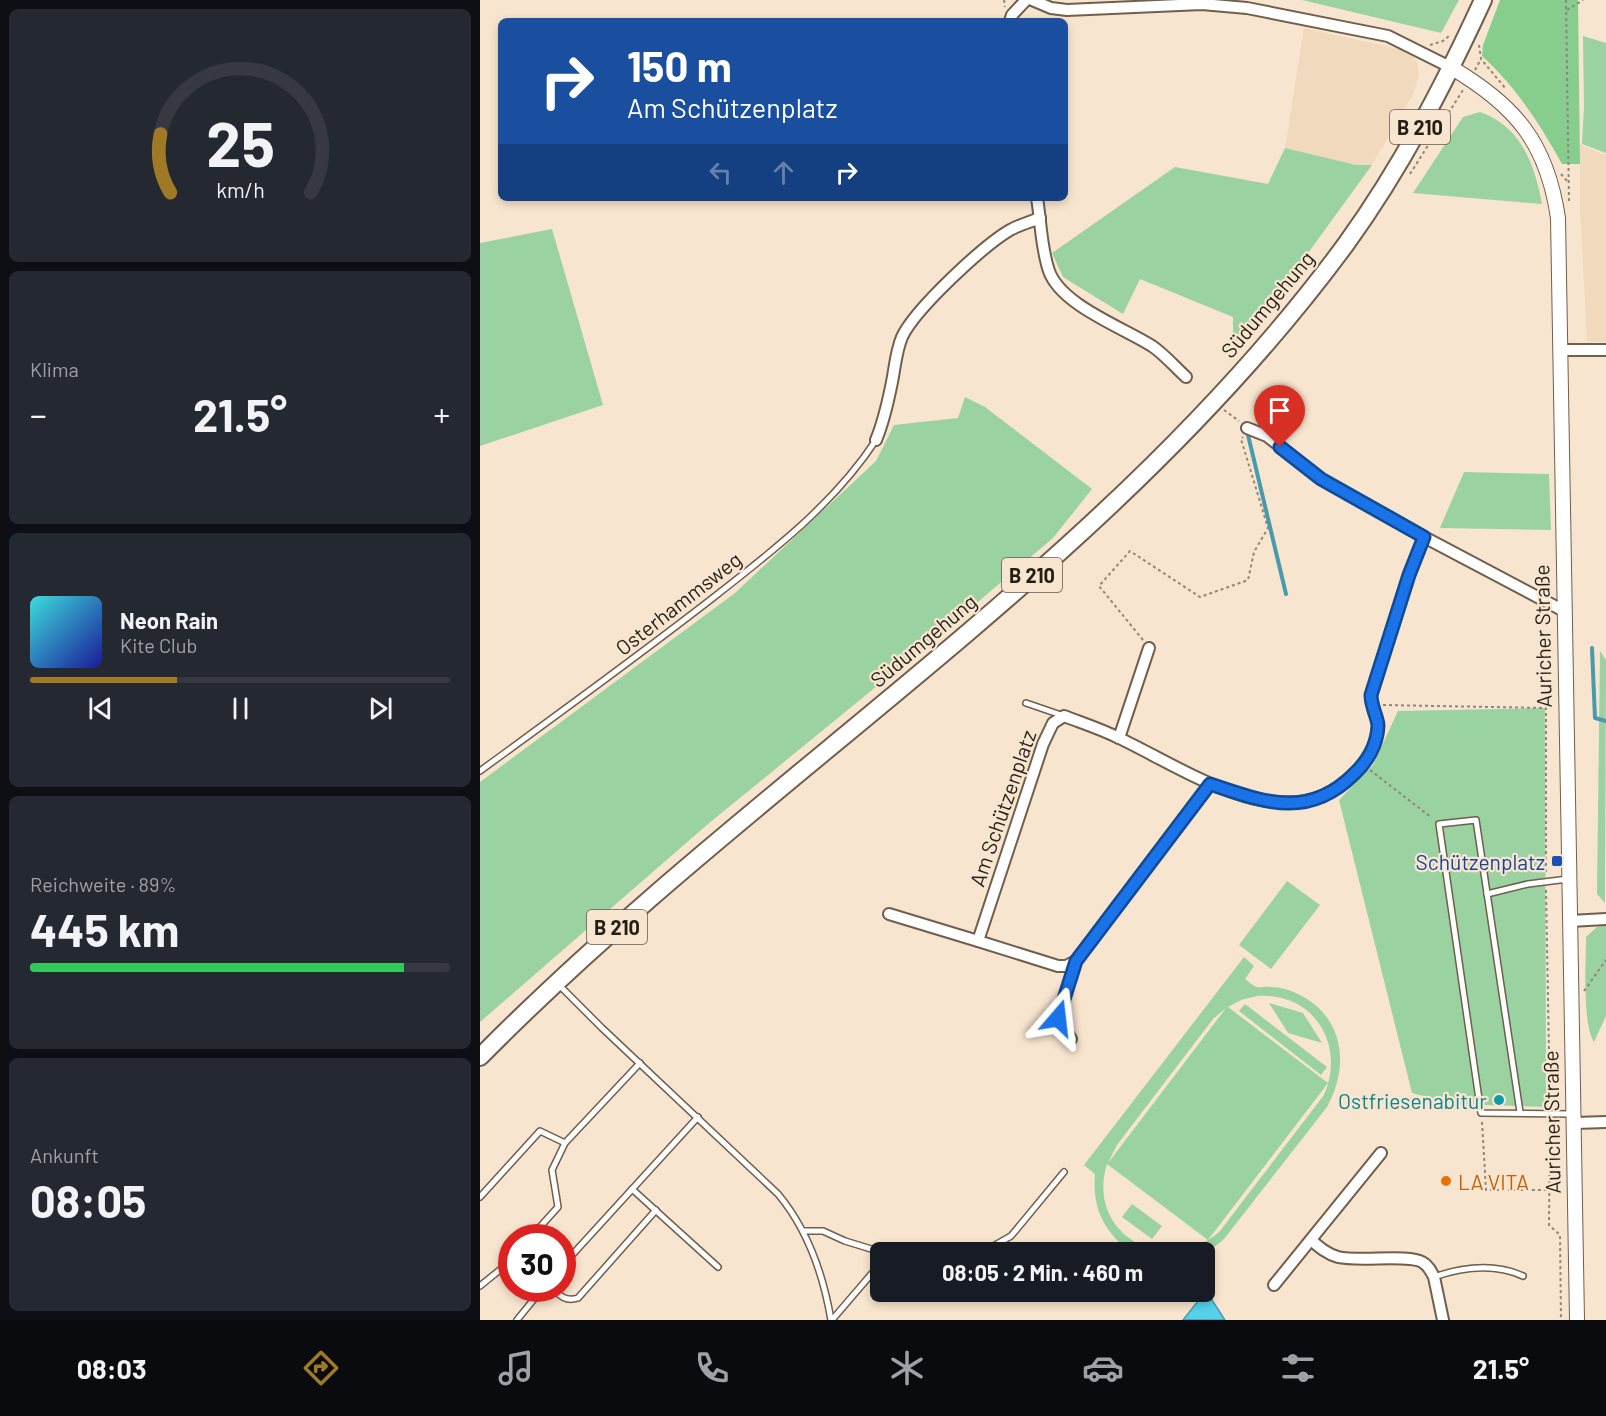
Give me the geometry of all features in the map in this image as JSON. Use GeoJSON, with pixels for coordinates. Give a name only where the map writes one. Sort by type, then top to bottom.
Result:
{"type":"FeatureCollection","features":[{"type":"Feature","properties":{"kind":"main road","name":"B 210"},"geometry":{"type":"LineString","coordinates":[[1452,68],[1483,0]]}},
{"type":"Feature","properties":{"kind":"main road","name":"Südumgehung"},"geometry":{"type":"LineString","coordinates":[[480,1057],[557,982],[687,867],[972,629],[1127,489],[1214,402],[1299,304],[1346,244],[1386,185],[1452,68]]}},
{"type":"Feature","properties":{"kind":"street"},"geometry":{"type":"LineString","coordinates":[[1011,18],[1026,0]]}},
{"type":"Feature","properties":{"kind":"street"},"geometry":{"type":"LineString","coordinates":[[1032,0],[1051,8],[1067,10],[1248,4],[1388,36],[1452,68]]}},
{"type":"Feature","properties":{"kind":"street","name":"Auricher Straße"},"geometry":{"type":"LineString","coordinates":[[1452,68],[1470,79],[1516,116],[1531,136],[1545,164],[1554,190],[1558,218],[1577,1320]]}},
{"type":"Feature","properties":{"kind":"street"},"geometry":{"type":"LineString","coordinates":[[1037,201],[1049,271],[1056,284],[1087,308],[1154,347],[1186,377]]}},
{"type":"Feature","properties":{"kind":"street"},"geometry":{"type":"LineString","coordinates":[[876,440],[884,421],[903,335],[914,320],[949,281],[987,246],[1011,229],[1040,218]]}},
{"type":"Feature","properties":{"kind":"street"},"geometry":{"type":"LineString","coordinates":[[1561,350],[1606,350]]}},
{"type":"Feature","properties":{"kind":"street"},"geometry":{"type":"LineString","coordinates":[[1247,428],[1267,436],[1321,479],[1424,537],[1564,611]]}},
{"type":"Feature","properties":{"kind":"street"},"geometry":{"type":"LineString","coordinates":[[1371,700],[1409,575],[1424,537]]}},
{"type":"Feature","properties":{"kind":"street"},"geometry":{"type":"LineString","coordinates":[[1119,738],[1149,648]]}},
{"type":"Feature","properties":{"kind":"street","name":"Am Schützenplatz"},"geometry":{"type":"LineString","coordinates":[[978,941],[1043,744],[1053,723],[1064,716],[1119,738],[1210,784],[1263,801],[1290,804],[1320,798],[1340,788],[1364,765],[1371,754],[1378,725],[1371,700]]}},
{"type":"Feature","properties":{"kind":"street"},"geometry":{"type":"LineString","coordinates":[[1071,1039],[1058,1018],[1076,961],[1210,784]]}},
{"type":"Feature","properties":{"kind":"street"},"geometry":{"type":"LineString","coordinates":[[889,914],[1058,966],[1066,966],[1076,961]]}},
{"type":"Feature","properties":{"kind":"street"},"geometry":{"type":"LineString","coordinates":[[1570,921],[1606,919]]}},
{"type":"Feature","properties":{"kind":"street"},"geometry":{"type":"LineString","coordinates":[[1574,1119],[1606,1122]]}},
{"type":"Feature","properties":{"kind":"street"},"geometry":{"type":"LineString","coordinates":[[1274,1285],[1381,1152]]}},
{"type":"Feature","properties":{"kind":"street"},"geometry":{"type":"LineString","coordinates":[[1311,1240],[1325,1251],[1343,1258],[1415,1260],[1426,1265],[1434,1277],[1443,1320]]}},
{"type":"Feature","properties":{"kind":"lane","name":"Osterhammsweg"},"geometry":{"type":"LineString","coordinates":[[480,771],[670,632],[790,536],[860,464],[876,440]]}},
{"type":"Feature","properties":{"kind":"lane"},"geometry":{"type":"LineString","coordinates":[[1026,702],[1064,716]]}},
{"type":"Feature","properties":{"kind":"lane"},"geometry":{"type":"LineString","coordinates":[[1520,1112],[1476,820],[1439,824],[1481,1113],[1550,1113],[1574,1119]]}},
{"type":"Feature","properties":{"kind":"lane"},"geometry":{"type":"LineString","coordinates":[[1487,894],[1546,881],[1570,879]]}},
{"type":"Feature","properties":{"kind":"lane"},"geometry":{"type":"LineString","coordinates":[[557,982],[777,1194],[794,1214],[804,1231],[821,1277],[832,1320]]}},
{"type":"Feature","properties":{"kind":"lane"},"geometry":{"type":"LineString","coordinates":[[543,1224],[558,1207],[552,1170],[566,1143],[640,1063]]}},
{"type":"Feature","properties":{"kind":"lane"},"geometry":{"type":"LineString","coordinates":[[576,1251],[698,1117]]}},
{"type":"Feature","properties":{"kind":"lane"},"geometry":{"type":"LineString","coordinates":[[480,1197],[540,1131],[566,1143]]}},
{"type":"Feature","properties":{"kind":"lane"},"geometry":{"type":"LineString","coordinates":[[1000,1242],[1011,1236],[1064,1172]]}},
{"type":"Feature","properties":{"kind":"lane"},"geometry":{"type":"LineString","coordinates":[[632,1189],[718,1267]]}},
{"type":"Feature","properties":{"kind":"lane"},"geometry":{"type":"LineString","coordinates":[[576,1299],[656,1210]]}},
{"type":"Feature","properties":{"kind":"lane"},"geometry":{"type":"LineString","coordinates":[[804,1231],[823,1231],[870,1249]]}},
{"type":"Feature","properties":{"kind":"lane"},"geometry":{"type":"LineString","coordinates":[[1434,1277],[1456,1270],[1493,1268],[1507,1269],[1523,1276]]}},
{"type":"Feature","properties":{"kind":"lane"},"geometry":{"type":"LineString","coordinates":[[480,1286],[498,1271]]}},
{"type":"Feature","properties":{"kind":"lane"},"geometry":{"type":"LineString","coordinates":[[832,1320],[870,1276]]}},
{"type":"Feature","properties":{"kind":"lane"},"geometry":{"type":"LineString","coordinates":[[517,1320],[530,1302]]}},
{"type":"Feature","properties":{"kind":"path"},"geometry":{"type":"LineString","coordinates":[[1566,0],[1569,183]]}},
{"type":"Feature","properties":{"kind":"path"},"geometry":{"type":"LineString","coordinates":[[1567,10],[1583,0]]}},
{"type":"Feature","properties":{"kind":"path"},"geometry":{"type":"LineString","coordinates":[[1149,648],[1099,586],[1130,551],[1200,597],[1248,580],[1254,552],[1268,528],[1241,439],[1247,428],[1214,402]]}},
{"type":"Feature","properties":{"kind":"path"},"geometry":{"type":"LineString","coordinates":[[1371,700],[1546,708],[1549,1225],[1560,1235],[1562,1320]]}},
{"type":"Feature","properties":{"kind":"path"},"geometry":{"type":"LineString","coordinates":[[1364,765],[1439,824]]}},
{"type":"Feature","properties":{"kind":"path"},"geometry":{"type":"LineString","coordinates":[[1582,993],[1606,960]]}},
{"type":"Feature","properties":{"kind":"path"},"geometry":{"type":"LineString","coordinates":[[1481,1113],[1486,1190],[1550,1190]]}},
{"type":"Feature","properties":{"kind":"shaded area"},"geometry":{"type":"Polygon","coordinates":[[[1304,28],[1403,50],[1412,55],[1417,62],[1419,74],[1414,92],[1372,165],[1356,165],[1285,148],[1304,28]]]}},
{"type":"Feature","properties":{"kind":"shaded area"},"geometry":{"type":"Polygon","coordinates":[[[1580,145],[1606,155],[1606,342],[1587,341],[1580,208],[1580,145]]]}},
{"type":"Feature","properties":{"kind":"green space"},"geometry":{"type":"Polygon","coordinates":[[[1302,0],[1459,0],[1441,33],[1302,0]]]}},
{"type":"Feature","properties":{"kind":"green space"},"geometry":{"type":"Polygon","coordinates":[[[1500,0],[1578,0],[1580,164],[1562,164],[1545,135],[1506,80],[1482,56],[1483,45],[1500,0]]]}},
{"type":"Feature","properties":{"kind":"green space"},"geometry":{"type":"Polygon","coordinates":[[[1583,36],[1606,43],[1606,153],[1582,144],[1583,36]]]}},
{"type":"Feature","properties":{"kind":"green space"},"geometry":{"type":"Polygon","coordinates":[[[1480,112],[1506,127],[1516,137],[1530,161],[1542,204],[1413,193],[1463,117],[1480,112]]]}},
{"type":"Feature","properties":{"kind":"green space"},"geometry":{"type":"Polygon","coordinates":[[[1285,148],[1356,165],[1372,165],[1308,253],[1233,347],[1233,317],[1140,279],[1123,314],[1063,277],[1052,253],[1175,167],[1268,184],[1285,148]]]}},
{"type":"Feature","properties":{"kind":"green space"},"geometry":{"type":"Polygon","coordinates":[[[552,229],[603,405],[480,446],[480,243],[552,229]]]}},
{"type":"Feature","properties":{"kind":"green space"},"geometry":{"type":"Polygon","coordinates":[[[965,397],[985,407],[1092,489],[1053,538],[937,637],[708,824],[480,1022],[480,782],[735,593],[876,461],[894,425],[958,418],[965,397]]]}},
{"type":"Feature","properties":{"kind":"green space"},"geometry":{"type":"Polygon","coordinates":[[[1464,472],[1549,474],[1551,530],[1440,528],[1464,472]]]}},
{"type":"Feature","properties":{"kind":"green space"},"geometry":{"type":"Polygon","coordinates":[[[1600,651],[1606,660],[1605,903],[1597,894],[1600,651]]]}},
{"type":"Feature","properties":{"kind":"green space","name":"Schützenplatz"},"geometry":{"type":"Polygon","coordinates":[[[1545,708],[1546,1107],[1453,1104],[1412,1093],[1339,800],[1373,765],[1398,711],[1545,708]]]}},
{"type":"Feature","properties":{"kind":"green space"},"geometry":{"type":"Polygon","coordinates":[[[1287,881],[1320,905],[1271,969],[1239,945],[1287,881]]]}},
{"type":"Feature","properties":{"kind":"green space"},"geometry":{"type":"Polygon","coordinates":[[[1606,925],[1606,1016],[1594,1042],[1590,1033],[1586,1007],[1586,937],[1597,927],[1606,925]]]}},
{"type":"Feature","properties":{"kind":"green space"},"geometry":{"type":"Polygon","coordinates":[[[1244,957],[1254,966],[1245,979],[1252,985],[1278,988],[1298,994],[1313,1003],[1325,1015],[1338,1043],[1340,1059],[1339,1075],[1327,1107],[1224,1239],[1215,1246],[1215,1242],[1203,1242],[1207,1239],[1107,1164],[1103,1189],[1108,1211],[1119,1229],[1135,1242],[1120,1242],[1104,1224],[1095,1192],[1095,1174],[1084,1165],[1244,957]],[[1257,996],[1241,1000],[1228,1007],[1328,1083],[1331,1058],[1320,1025],[1309,1012],[1295,1003],[1277,997],[1257,996]],[[1226,1008],[1213,1019],[1117,1145],[1108,1163],[1226,1008]],[[1327,1084],[1210,1238],[1220,1231],[1324,1095],[1327,1084]]]}},
{"type":"Feature","properties":{"kind":"green space"},"geometry":{"type":"Polygon","coordinates":[[[1269,1003],[1303,1013],[1322,1043],[1288,1033],[1269,1003]]]}},
{"type":"Feature","properties":{"kind":"green space"},"geometry":{"type":"Polygon","coordinates":[[[1245,1004],[1327,1067],[1321,1075],[1239,1011],[1245,1004]]]}},
{"type":"Feature","properties":{"kind":"green space"},"geometry":{"type":"Polygon","coordinates":[[[1132,1204],[1162,1226],[1152,1239],[1122,1217],[1132,1204]]]}},
{"type":"Feature","properties":{"kind":"water"},"geometry":{"type":"Polygon","coordinates":[[[1197,1302],[1213,1302],[1225,1320],[1183,1320],[1197,1302]]]}},
{"type":"Feature","properties":{"kind":"waterway"},"geometry":{"type":"LineString","coordinates":[[1248,435],[1286,594]]}},
{"type":"Feature","properties":{"kind":"waterway"},"geometry":{"type":"LineString","coordinates":[[1592,648],[1595,718],[1606,721]]}},
{"type":"Feature","properties":{"kind":"place","name":"Schützenplatz"},"geometry":{"type":"Point","coordinates":[1557,861]}},
{"type":"Feature","properties":{"kind":"place","name":"Ostfriesenabitur"},"geometry":{"type":"Point","coordinates":[1499,1100]}},
{"type":"Feature","properties":{"kind":"place","name":"LA VITA"},"geometry":{"type":"Point","coordinates":[1446,1181]}},
{"type":"Feature","properties":{"kind":"route"},"geometry":{"type":"LineString","coordinates":[[1058,1018],[1076,961],[1210,784],[1263,801],[1290,804],[1320,798],[1340,788],[1364,765],[1371,754],[1378,725],[1371,705],[1371,695],[1409,575],[1424,537],[1321,479],[1280,447]]}}]}
